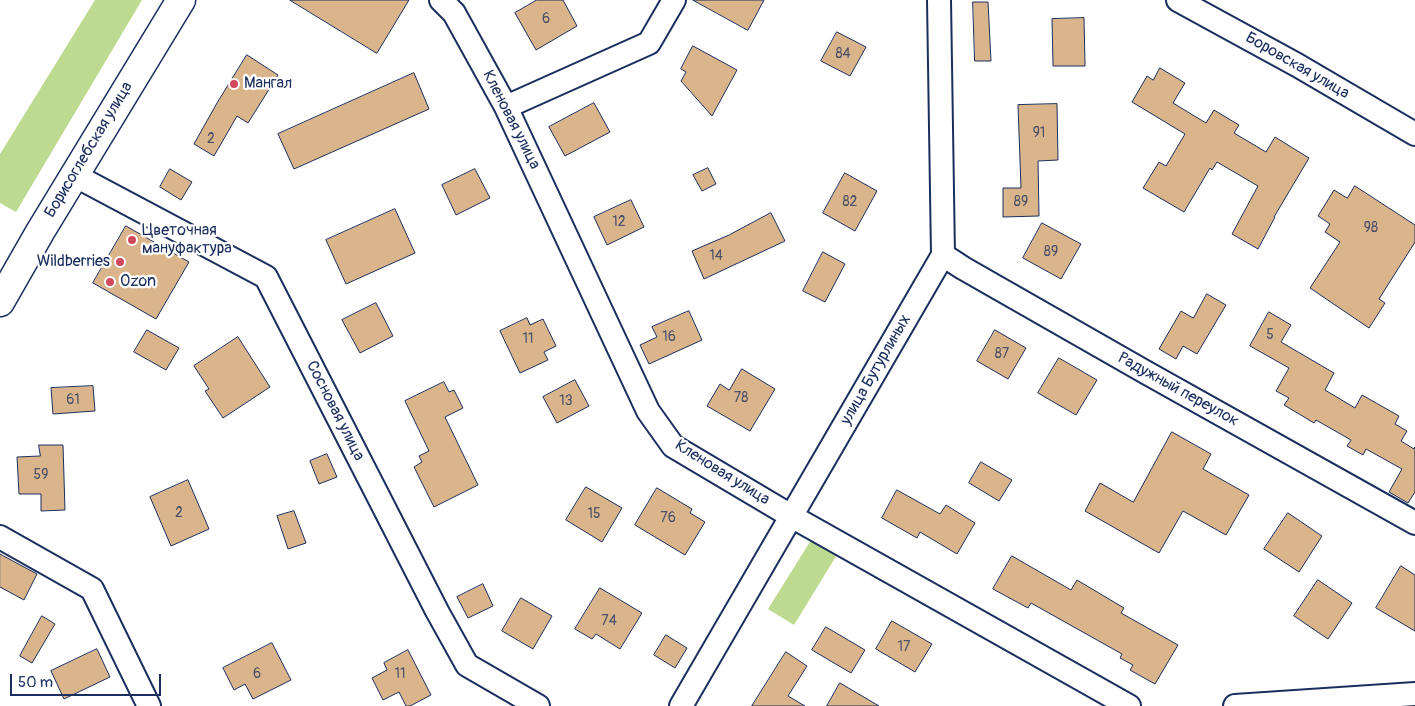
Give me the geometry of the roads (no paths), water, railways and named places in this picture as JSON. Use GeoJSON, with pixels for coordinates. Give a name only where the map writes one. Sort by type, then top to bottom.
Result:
{"type":"FeatureCollection","features":[{"type":"Feature","properties":{"kind":"street","name":"Борисоглебская улица"},"geometry":{"type":"LineString","coordinates":[[0,302],[74,175],[181,0]]}},
{"type":"Feature","properties":{"kind":"street","name":"Кленовая улица"},"geometry":{"type":"LineString","coordinates":[[441,0],[454,14],[506,107],[648,411],[673,446],[791,516],[1130,706]]}},
{"type":"Feature","properties":{"kind":"street"},"geometry":{"type":"LineString","coordinates":[[506,107],[649,44],[674,0]]}},
{"type":"Feature","properties":{"kind":"street"},"geometry":{"type":"LineString","coordinates":[[939,0],[943,255]]}},
{"type":"Feature","properties":{"kind":"street","name":"Боровская улица"},"geometry":{"type":"LineString","coordinates":[[1178,0],[1297,65],[1415,134]]}},
{"type":"Feature","properties":{"kind":"street","name":"Сосновая улица"},"geometry":{"type":"LineString","coordinates":[[74,175],[266,277],[437,611],[467,665],[538,706]]}},
{"type":"Feature","properties":{"kind":"street","name":"улица Бутурлиных"},"geometry":{"type":"LineString","coordinates":[[681,706],[943,255]]}},
{"type":"Feature","properties":{"kind":"street","name":"Радужный переулок"},"geometry":{"type":"LineString","coordinates":[[943,255],[1147,373],[1415,523]]}},
{"type":"Feature","properties":{"kind":"street"},"geometry":{"type":"LineString","coordinates":[[0,537],[92,589],[149,706]]}},
{"type":"Feature","properties":{"kind":"street"},"geometry":{"type":"LineString","coordinates":[[1235,706],[1415,694]]}},
{"type":"Feature","properties":{"kind":"place","name":"Мангал"},"geometry":{"type":"Point","coordinates":[234,84]}},
{"type":"Feature","properties":{"kind":"place","name":"Цветочная мануфактура"},"geometry":{"type":"Point","coordinates":[132,240]}},
{"type":"Feature","properties":{"kind":"place","name":"Wildberries"},"geometry":{"type":"Point","coordinates":[120,262]}},
{"type":"Feature","properties":{"kind":"place","name":"Ozon"},"geometry":{"type":"Point","coordinates":[110,282]}}]}
